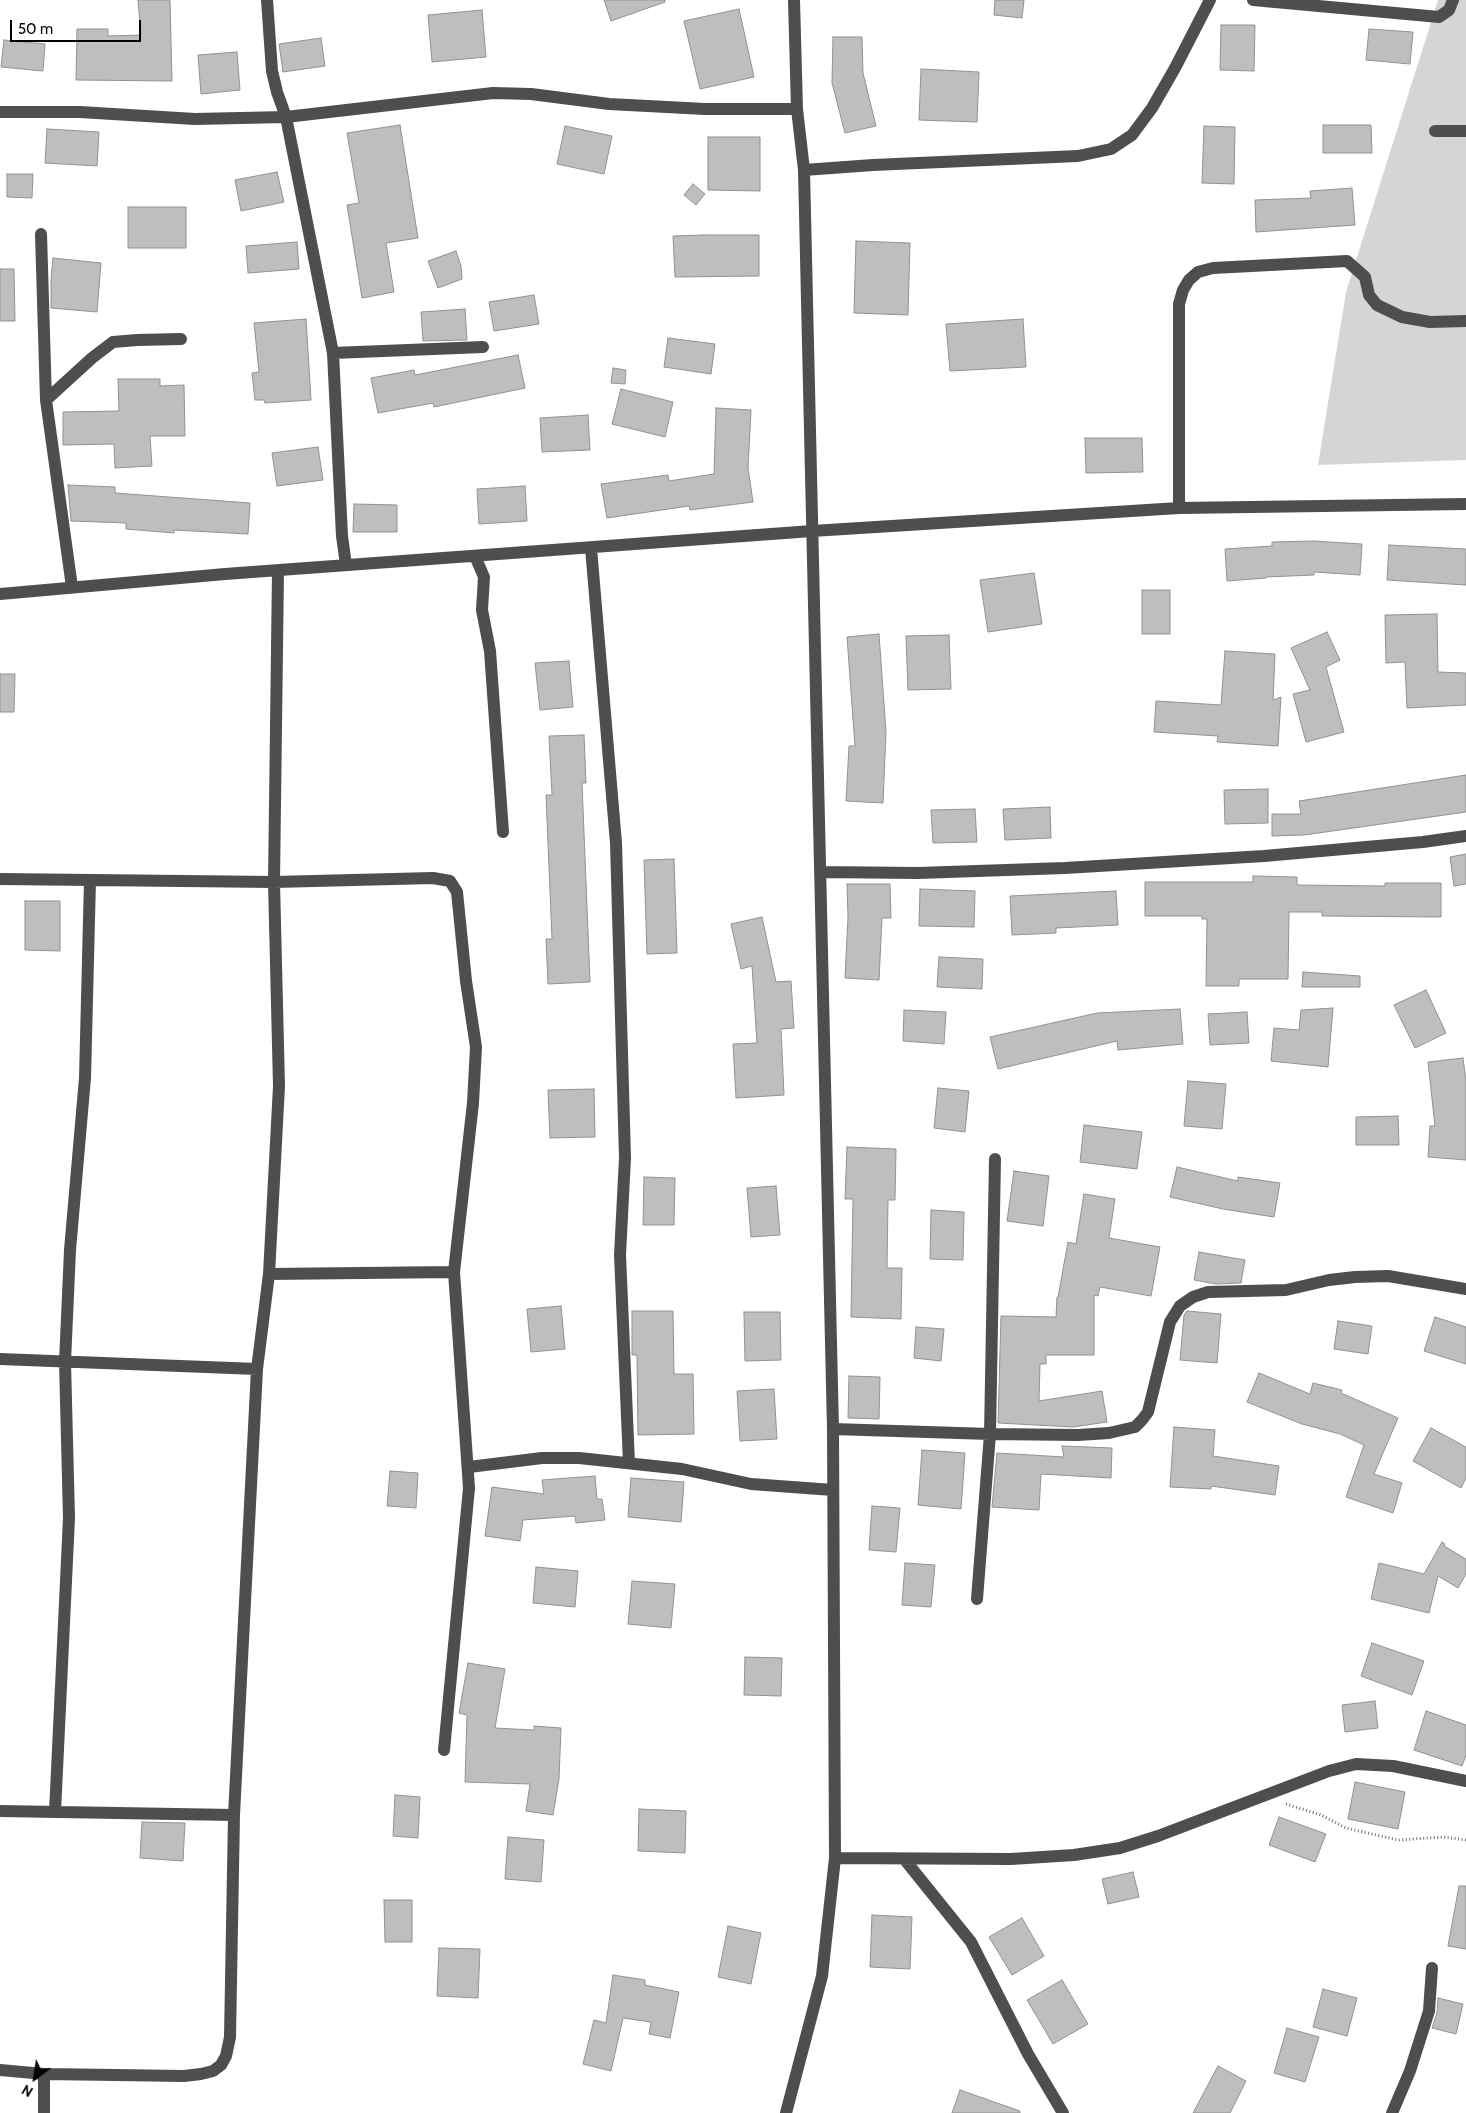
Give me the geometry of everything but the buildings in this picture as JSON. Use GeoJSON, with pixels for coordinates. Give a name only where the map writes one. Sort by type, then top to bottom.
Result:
{"type":"FeatureCollection","features":[{"type":"Feature","properties":{"kind":"street"},"geometry":{"type":"LineString","coordinates":[[267,0],[272,72],[286,117],[333,353],[342,536],[346,565]]}},
{"type":"Feature","properties":{"kind":"street"},"geometry":{"type":"LineString","coordinates":[[786,2113],[822,1976],[835,1858],[834,1429],[804,170],[798,109],[794,0]]}},
{"type":"Feature","properties":{"kind":"street"},"geometry":{"type":"LineString","coordinates":[[804,170],[1078,156],[1111,149],[1132,135],[1152,108],[1210,0]]}},
{"type":"Feature","properties":{"kind":"street"},"geometry":{"type":"LineString","coordinates":[[1254,0],[1439,17],[1449,10],[1453,0]]}},
{"type":"Feature","properties":{"kind":"street"},"geometry":{"type":"LineString","coordinates":[[0,112],[80,112],[195,119],[286,117],[493,94],[531,94],[610,104],[705,109],[798,109]]}},
{"type":"Feature","properties":{"kind":"street"},"geometry":{"type":"LineString","coordinates":[[1435,131],[1466,131]]}},
{"type":"Feature","properties":{"kind":"street"},"geometry":{"type":"LineString","coordinates":[[41,234],[46,400],[72,587]]}},
{"type":"Feature","properties":{"kind":"street"},"geometry":{"type":"LineString","coordinates":[[1179,508],[1180,304],[1183,290],[1189,280],[1198,272],[1213,268],[1347,261],[1365,277],[1369,295],[1377,305],[1402,317],[1430,322],[1466,321]]}},
{"type":"Feature","properties":{"kind":"street"},"geometry":{"type":"LineString","coordinates":[[46,400],[92,358],[113,342],[181,339]]}},
{"type":"Feature","properties":{"kind":"street"},"geometry":{"type":"LineString","coordinates":[[333,353],[484,347]]}},
{"type":"Feature","properties":{"kind":"street"},"geometry":{"type":"LineString","coordinates":[[0,594],[278,570],[812,531],[1179,508],[1466,504]]}},
{"type":"Feature","properties":{"kind":"street"},"geometry":{"type":"LineString","coordinates":[[591,548],[616,843],[625,1158],[620,1255],[629,1463]]}},
{"type":"Feature","properties":{"kind":"street"},"geometry":{"type":"LineString","coordinates":[[475,556],[484,577],[482,610],[490,651],[503,832]]}},
{"type":"Feature","properties":{"kind":"street"},"geometry":{"type":"LineString","coordinates":[[0,2070],[44,2074],[184,2076],[213,2071],[221,2065],[226,2056],[230,2037],[234,1815],[257,1369],[268,1274],[279,1086],[274,882],[278,570]]}},
{"type":"Feature","properties":{"kind":"street"},"geometry":{"type":"LineString","coordinates":[[820,872],[918,873],[1065,868],[1264,856],[1423,842],[1466,836]]}},
{"type":"Feature","properties":{"kind":"street"},"geometry":{"type":"LineString","coordinates":[[0,879],[274,882],[433,878],[450,881],[457,892],[466,980],[476,1047],[473,1103],[454,1272],[469,1467],[467,1514],[444,1750]]}},
{"type":"Feature","properties":{"kind":"street"},"geometry":{"type":"LineString","coordinates":[[55,1812],[69,1518],[65,1362],[70,1250],[85,1078],[90,880]]}},
{"type":"Feature","properties":{"kind":"street"},"geometry":{"type":"LineString","coordinates":[[977,1599],[990,1434],[995,1159]]}},
{"type":"Feature","properties":{"kind":"street"},"geometry":{"type":"LineString","coordinates":[[268,1274],[454,1272]]}},
{"type":"Feature","properties":{"kind":"street"},"geometry":{"type":"LineString","coordinates":[[834,1429],[990,1434],[1078,1435],[1109,1433],[1134,1427],[1148,1412],[1170,1322],[1180,1306],[1193,1297],[1208,1292],[1286,1290],[1329,1280],[1388,1276],[1466,1290]]}},
{"type":"Feature","properties":{"kind":"street"},"geometry":{"type":"LineString","coordinates":[[0,1359],[257,1369]]}},
{"type":"Feature","properties":{"kind":"street"},"geometry":{"type":"LineString","coordinates":[[469,1467],[542,1458],[579,1458],[682,1469],[751,1484],[834,1490]]}},
{"type":"Feature","properties":{"kind":"street"},"geometry":{"type":"LineString","coordinates":[[835,1858],[905,1860],[1011,1859],[1074,1855],[1110,1849],[1158,1836],[1303,1780],[1356,1764],[1393,1766],[1466,1781]]}},
{"type":"Feature","properties":{"kind":"street"},"geometry":{"type":"LineString","coordinates":[[0,1810],[234,1815]]}},
{"type":"Feature","properties":{"kind":"street"},"geometry":{"type":"LineString","coordinates":[[905,1860],[971,1942],[1028,2054],[1063,2113]]}},
{"type":"Feature","properties":{"kind":"street"},"geometry":{"type":"LineString","coordinates":[[1392,2113],[1410,2071],[1429,2010],[1432,1968]]}},
{"type":"Feature","properties":{"kind":"street"},"geometry":{"type":"LineString","coordinates":[[44,2074],[44,2113]]}},
{"type":"Feature","properties":{"kind":"path"},"geometry":{"type":"LineString","coordinates":[[1264,1796],[1321,1815],[1346,1828],[1398,1840],[1444,1837],[1466,1840]]}},
{"type":"Feature","properties":{"kind":"shaded area"},"geometry":{"type":"Polygon","coordinates":[[[1438,0],[1466,0],[1466,460],[1318,465],[1346,292],[1438,0]]]}}]}
